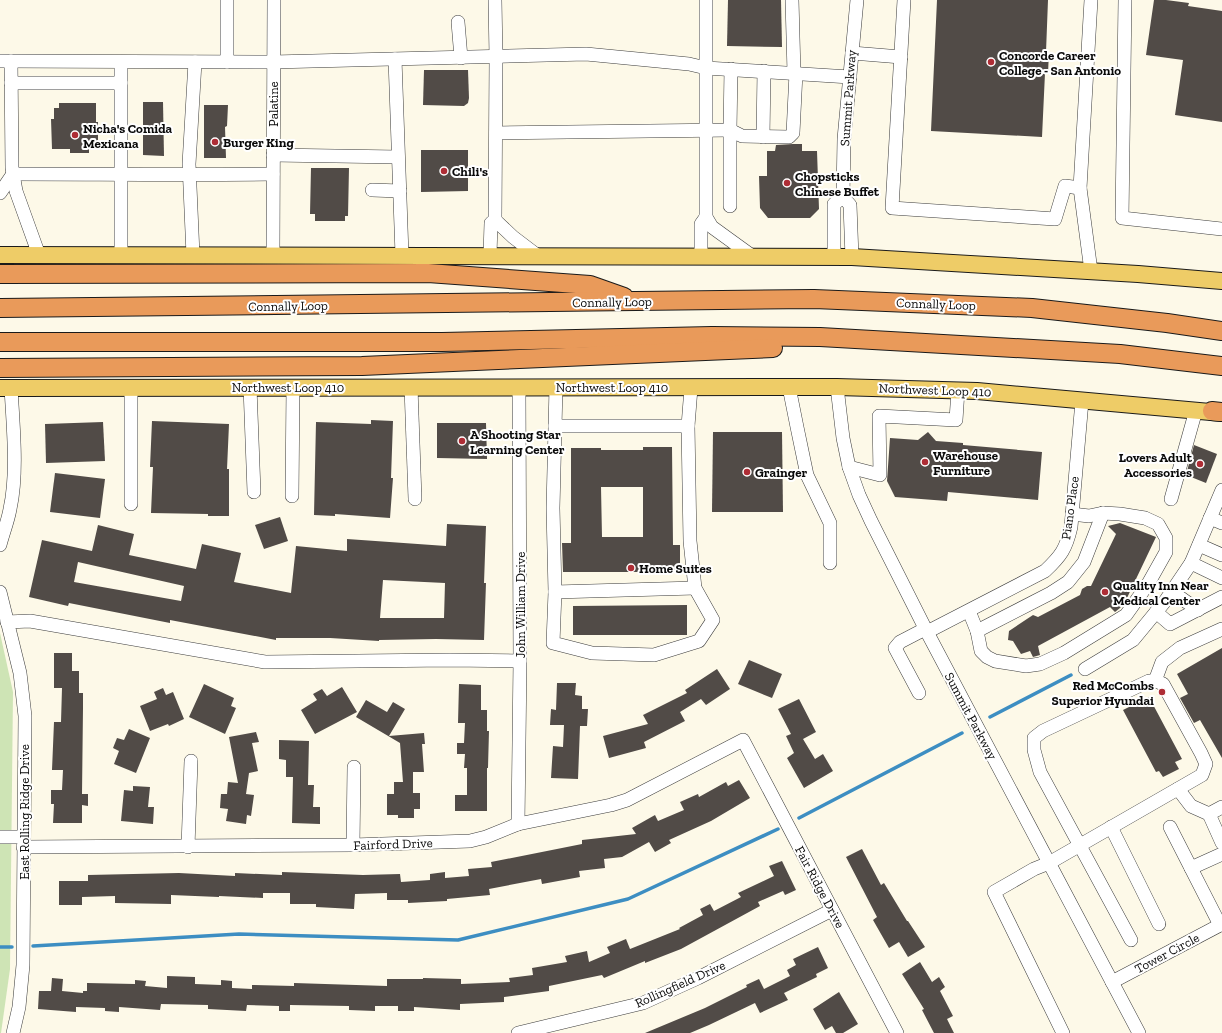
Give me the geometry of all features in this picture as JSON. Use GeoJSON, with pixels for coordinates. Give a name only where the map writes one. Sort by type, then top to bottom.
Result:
{"type":"FeatureCollection","features":[{"type":"Feature","properties":{"kind":"highway"},"geometry":{"type":"LineString","coordinates":[[0,274],[428,273],[590,285],[636,301]]}},
{"type":"Feature","properties":{"kind":"highway","name":"Connally Loop"},"geometry":{"type":"LineString","coordinates":[[0,308],[814,299],[1032,308],[1160,322],[1222,331]]}},
{"type":"Feature","properties":{"kind":"highway"},"geometry":{"type":"LineString","coordinates":[[0,342],[442,342],[712,336],[820,337],[1120,354],[1222,366]]}},
{"type":"Feature","properties":{"kind":"highway"},"geometry":{"type":"LineString","coordinates":[[0,368],[362,366],[903,342]]}},
{"type":"Feature","properties":{"kind":"main road"},"geometry":{"type":"LineString","coordinates":[[0,255],[852,257],[1090,271],[1222,281]]}},
{"type":"Feature","properties":{"kind":"main road","name":"Northwest Loop 410"},"geometry":{"type":"LineString","coordinates":[[6,388],[837,387],[958,390],[1213,412]]}},
{"type":"Feature","properties":{"kind":"street"},"geometry":{"type":"LineString","coordinates":[[227,0],[227,62]]}},
{"type":"Feature","properties":{"kind":"street","name":"Palatine"},"geometry":{"type":"LineString","coordinates":[[272,255],[274,0]]}},
{"type":"Feature","properties":{"kind":"street"},"geometry":{"type":"LineString","coordinates":[[490,255],[491,223],[495,220],[495,0]]}},
{"type":"Feature","properties":{"kind":"street"},"geometry":{"type":"LineString","coordinates":[[706,0],[706,217],[712,227],[752,256]]}},
{"type":"Feature","properties":{"kind":"street"},"geometry":{"type":"LineString","coordinates":[[496,133],[730,130],[737,135],[742,136],[789,137],[794,133],[795,73],[792,0]]}},
{"type":"Feature","properties":{"kind":"street","name":"Summit Parkway"},"geometry":{"type":"LineString","coordinates":[[834,257],[834,204],[842,197],[844,139],[857,0]]}},
{"type":"Feature","properties":{"kind":"street"},"geometry":{"type":"LineString","coordinates":[[904,0],[892,208],[1055,219],[1065,186],[1080,188]]}},
{"type":"Feature","properties":{"kind":"street"},"geometry":{"type":"LineString","coordinates":[[1090,271],[1080,188],[1091,0]]}},
{"type":"Feature","properties":{"kind":"street"},"geometry":{"type":"LineString","coordinates":[[1125,0],[1122,218],[1222,229]]}},
{"type":"Feature","properties":{"kind":"street"},"geometry":{"type":"LineString","coordinates":[[458,22],[461,58]]}},
{"type":"Feature","properties":{"kind":"street"},"geometry":{"type":"LineString","coordinates":[[852,52],[901,57]]}},
{"type":"Feature","properties":{"kind":"street"},"geometry":{"type":"LineString","coordinates":[[39,255],[16,191],[13,174],[6,125],[11,83],[6,61],[273,62],[586,54],[689,64],[706,68],[850,77]]}},
{"type":"Feature","properties":{"kind":"street"},"geometry":{"type":"LineString","coordinates":[[395,59],[402,255]]}},
{"type":"Feature","properties":{"kind":"street"},"geometry":{"type":"LineString","coordinates":[[121,62],[121,255]]}},
{"type":"Feature","properties":{"kind":"street"},"geometry":{"type":"LineString","coordinates":[[193,255],[189,175],[195,62]]}},
{"type":"Feature","properties":{"kind":"street"},"geometry":{"type":"LineString","coordinates":[[730,206],[731,69]]}},
{"type":"Feature","properties":{"kind":"street"},"geometry":{"type":"LineString","coordinates":[[763,137],[764,71]]}},
{"type":"Feature","properties":{"kind":"street"},"geometry":{"type":"LineString","coordinates":[[11,83],[121,83]]}},
{"type":"Feature","properties":{"kind":"street"},"geometry":{"type":"LineString","coordinates":[[273,155],[398,157]]}},
{"type":"Feature","properties":{"kind":"street"},"geometry":{"type":"LineString","coordinates":[[13,174],[273,174]]}},
{"type":"Feature","properties":{"kind":"street"},"geometry":{"type":"LineString","coordinates":[[0,193],[13,174]]}},
{"type":"Feature","properties":{"kind":"street"},"geometry":{"type":"LineString","coordinates":[[372,190],[400,191]]}},
{"type":"Feature","properties":{"kind":"street","name":"Summit Parkway"},"geometry":{"type":"LineString","coordinates":[[842,197],[850,205],[852,257]]}},
{"type":"Feature","properties":{"kind":"street"},"geometry":{"type":"LineString","coordinates":[[701,256],[701,224],[706,217]]}},
{"type":"Feature","properties":{"kind":"street"},"geometry":{"type":"LineString","coordinates":[[495,220],[538,256]]}},
{"type":"Feature","properties":{"kind":"street"},"geometry":{"type":"LineString","coordinates":[[250,387],[254,492]]}},
{"type":"Feature","properties":{"kind":"street"},"geometry":{"type":"LineString","coordinates":[[292,496],[293,387]]}},
{"type":"Feature","properties":{"kind":"street"},"geometry":{"type":"LineString","coordinates":[[411,387],[415,499]]}},
{"type":"Feature","properties":{"kind":"street","name":"John William Drive"},"geometry":{"type":"LineString","coordinates":[[518,824],[520,661],[519,387]]}},
{"type":"Feature","properties":{"kind":"street"},"geometry":{"type":"LineString","coordinates":[[556,387],[553,508],[555,592],[553,643],[592,653],[654,655],[699,641],[713,620],[696,588],[690,541],[688,426],[691,388]]}},
{"type":"Feature","properties":{"kind":"street"},"geometry":{"type":"LineString","coordinates":[[790,387],[796,427],[808,475],[830,523],[830,563]]}},
{"type":"Feature","properties":{"kind":"street","name":"Summit Parkway"},"geometry":{"type":"LineString","coordinates":[[837,387],[843,438],[849,467],[859,495],[871,521],[926,631],[1139,1033]]}},
{"type":"Feature","properties":{"kind":"street"},"geometry":{"type":"LineString","coordinates":[[0,545],[10,508],[13,485],[14,457],[6,388]]}},
{"type":"Feature","properties":{"kind":"street"},"geometry":{"type":"LineString","coordinates":[[131,388],[131,504]]}},
{"type":"Feature","properties":{"kind":"street"},"geometry":{"type":"LineString","coordinates":[[849,467],[880,474],[879,416],[956,420],[958,390]]}},
{"type":"Feature","properties":{"kind":"street","name":"Piano Place"},"geometry":{"type":"LineString","coordinates":[[919,693],[895,648],[900,642],[969,611],[1045,571],[1058,559],[1067,542],[1072,514],[1082,401]]}},
{"type":"Feature","properties":{"kind":"street"},"geometry":{"type":"LineString","coordinates":[[1171,499],[1213,412]]}},
{"type":"Feature","properties":{"kind":"street"},"geometry":{"type":"LineString","coordinates":[[555,426],[688,426]]}},
{"type":"Feature","properties":{"kind":"street"},"geometry":{"type":"LineString","coordinates":[[1085,670],[1133,640],[1156,612],[1191,563],[1199,545],[1216,521],[1222,490]]}},
{"type":"Feature","properties":{"kind":"street"},"geometry":{"type":"LineString","coordinates":[[969,611],[977,631],[981,651],[987,657],[995,661],[1026,666],[1040,664],[1064,653],[1126,615],[1148,584],[1166,552],[1166,538],[1158,524],[1145,518],[1103,513],[1089,516],[1072,514]]}},
{"type":"Feature","properties":{"kind":"street"},"geometry":{"type":"LineString","coordinates":[[977,631],[1051,593],[1068,582],[1084,562],[1103,513]]}},
{"type":"Feature","properties":{"kind":"street"},"geometry":{"type":"LineString","coordinates":[[1199,545],[1222,555]]}},
{"type":"Feature","properties":{"kind":"street"},"geometry":{"type":"LineString","coordinates":[[1191,563],[1222,578]]}},
{"type":"Feature","properties":{"kind":"street"},"geometry":{"type":"LineString","coordinates":[[555,592],[696,588]]}},
{"type":"Feature","properties":{"kind":"street"},"geometry":{"type":"LineString","coordinates":[[1171,591],[1198,610]]}},
{"type":"Feature","properties":{"kind":"street","name":"East Rolling Ridge Drive"},"geometry":{"type":"LineString","coordinates":[[0,592],[20,673],[25,716],[23,965],[19,1007],[13,1033]]}},
{"type":"Feature","properties":{"kind":"street"},"geometry":{"type":"LineString","coordinates":[[1156,612],[1170,624],[1222,597]]}},
{"type":"Feature","properties":{"kind":"street"},"geometry":{"type":"LineString","coordinates":[[8,622],[30,621],[266,662],[450,660],[520,661]]}},
{"type":"Feature","properties":{"kind":"street"},"geometry":{"type":"LineString","coordinates":[[1155,681],[1162,662],[1180,648],[1222,629]]}},
{"type":"Feature","properties":{"kind":"street"},"geometry":{"type":"LineString","coordinates":[[1063,1033],[994,892],[1034,869],[1049,863],[1080,845],[1111,828],[1202,775],[1206,764],[1163,684],[1155,681],[1149,681],[1043,731],[1034,738],[1034,750],[1040,772],[1080,845],[1131,940]]}},
{"type":"Feature","properties":{"kind":"street","name":"Fairford Drive"},"geometry":{"type":"LineString","coordinates":[[2,836],[23,842],[188,847],[353,845],[470,841],[486,837],[518,824],[611,805],[627,800],[743,740]]}},
{"type":"Feature","properties":{"kind":"street","name":"Fair Ridge Drive"},"geometry":{"type":"LineString","coordinates":[[743,740],[897,1033]]}},
{"type":"Feature","properties":{"kind":"street"},"geometry":{"type":"LineString","coordinates":[[188,847],[190,761]]}},
{"type":"Feature","properties":{"kind":"street"},"geometry":{"type":"LineString","coordinates":[[353,845],[354,767]]}},
{"type":"Feature","properties":{"kind":"street"},"geometry":{"type":"LineString","coordinates":[[1178,789],[1191,806],[1209,814],[1222,843]]}},
{"type":"Feature","properties":{"kind":"street"},"geometry":{"type":"LineString","coordinates":[[1209,814],[1222,807]]}},
{"type":"Feature","properties":{"kind":"street"},"geometry":{"type":"LineString","coordinates":[[1170,827],[1221,924]]}},
{"type":"Feature","properties":{"kind":"street"},"geometry":{"type":"LineString","coordinates":[[1111,828],[1159,924]]}},
{"type":"Feature","properties":{"kind":"street"},"geometry":{"type":"LineString","coordinates":[[1191,868],[1222,854]]}},
{"type":"Feature","properties":{"kind":"street","name":"Rollingfield Drive"},"geometry":{"type":"LineString","coordinates":[[518,1033],[643,1003],[698,978],[832,910]]}},
{"type":"Feature","properties":{"kind":"street","name":"Tower Circle"},"geometry":{"type":"LineString","coordinates":[[1112,982],[1221,924]]}},
{"type":"Feature","properties":{"kind":"green space"},"geometry":{"type":"Polygon","coordinates":[[[0,633],[13,692],[10,969],[1,1033],[0,1033],[0,633]]]}},
{"type":"Feature","properties":{"kind":"building"},"geometry":{"type":"Polygon","coordinates":[[[728,0],[781,0],[782,47],[727,46],[728,0]]]}},
{"type":"Feature","properties":{"kind":"building","name":"Concorde Career College - San Antonio"},"geometry":{"type":"Polygon","coordinates":[[[937,0],[1048,0],[1046,52],[1049,52],[1048,73],[1045,73],[1042,137],[931,131],[937,0]]]}},
{"type":"Feature","properties":{"kind":"building"},"geometry":{"type":"Polygon","coordinates":[[[1154,0],[1189,3],[1188,6],[1222,11],[1222,122],[1175,115],[1183,60],[1146,55],[1154,0]]]}},
{"type":"Feature","properties":{"kind":"building"},"geometry":{"type":"Polygon","coordinates":[[[424,70],[468,70],[468,103],[464,106],[423,105],[424,70]]]}},
{"type":"Feature","properties":{"kind":"building"},"geometry":{"type":"Polygon","coordinates":[[[143,102],[163,102],[164,156],[143,155],[143,102]]]}},
{"type":"Feature","properties":{"kind":"building","name":"Nicha's Comida Mexicana"},"geometry":{"type":"Polygon","coordinates":[[[59,103],[96,103],[98,149],[89,149],[89,153],[70,153],[70,149],[52,149],[51,119],[54,119],[54,108],[59,108],[59,103]]]}},
{"type":"Feature","properties":{"kind":"building","name":"Burger King"},"geometry":{"type":"Polygon","coordinates":[[[204,105],[228,105],[227,126],[225,127],[226,158],[204,158],[204,105]]]}},
{"type":"Feature","properties":{"kind":"building","name":"Chopsticks Chinese Buffet"},"geometry":{"type":"Polygon","coordinates":[[[802,144],[802,151],[817,151],[819,209],[810,218],[768,218],[760,208],[759,176],[767,176],[767,151],[775,151],[776,145],[802,144]]]}},
{"type":"Feature","properties":{"kind":"building","name":"Chili's"},"geometry":{"type":"Polygon","coordinates":[[[421,150],[468,150],[468,191],[421,192],[421,150]]]}},
{"type":"Feature","properties":{"kind":"building"},"geometry":{"type":"Polygon","coordinates":[[[311,168],[349,168],[348,216],[345,216],[345,221],[315,221],[315,214],[310,214],[311,168]]]}},
{"type":"Feature","properties":{"kind":"building"},"geometry":{"type":"Polygon","coordinates":[[[371,420],[393,421],[391,478],[393,478],[390,518],[335,514],[335,516],[314,515],[316,422],[371,424],[371,420]]]}},
{"type":"Feature","properties":{"kind":"building"},"geometry":{"type":"Polygon","coordinates":[[[152,421],[229,424],[227,469],[229,469],[229,516],[151,513],[153,467],[150,467],[152,421]]]}},
{"type":"Feature","properties":{"kind":"building"},"geometry":{"type":"Polygon","coordinates":[[[103,422],[105,461],[46,463],[45,424],[103,422]]]}},
{"type":"Feature","properties":{"kind":"building","name":"A Shooting Star Learning Center"},"geometry":{"type":"Polygon","coordinates":[[[437,423],[486,423],[487,459],[437,458],[437,423]]]}},
{"type":"Feature","properties":{"kind":"building","name":"Grainger"},"geometry":{"type":"Polygon","coordinates":[[[713,432],[782,432],[783,512],[712,512],[713,432]]]}},
{"type":"Feature","properties":{"kind":"building"},"geometry":{"type":"Polygon","coordinates":[[[928,432],[936,441],[1042,452],[1038,500],[948,492],[947,501],[895,497],[887,481],[890,438],[918,440],[928,432]]]}},
{"type":"Feature","properties":{"kind":"building","name":"Lovers Adult Accessories"},"geometry":{"type":"Polygon","coordinates":[[[1194,445],[1217,454],[1206,483],[1186,475],[1194,445]]]}},
{"type":"Feature","properties":{"kind":"building"},"geometry":{"type":"Polygon","coordinates":[[[643,447],[672,447],[673,545],[680,545],[680,570],[670,570],[670,572],[563,572],[562,543],[571,543],[571,448],[643,450],[643,447]],[[601,487],[602,537],[643,537],[643,487],[601,487]]]}},
{"type":"Feature","properties":{"kind":"building"},"geometry":{"type":"Polygon","coordinates":[[[55,473],[105,479],[100,518],[50,512],[55,473]]]}},
{"type":"Feature","properties":{"kind":"building"},"geometry":{"type":"Polygon","coordinates":[[[280,517],[288,541],[264,549],[255,525],[280,517]]]}},
{"type":"Feature","properties":{"kind":"building","name":"Quality Inn Near Medical Center"},"geometry":{"type":"Polygon","coordinates":[[[1120,523],[1156,537],[1126,600],[1120,608],[1115,612],[1110,607],[1038,646],[1040,655],[1033,657],[1030,651],[1021,654],[1013,641],[1008,640],[1009,631],[1033,615],[1038,617],[1080,595],[1082,589],[1087,586],[1091,586],[1116,534],[1108,526],[1120,523]]]}},
{"type":"Feature","properties":{"kind":"building"},"geometry":{"type":"Polygon","coordinates":[[[447,524],[486,526],[484,640],[436,639],[379,641],[330,638],[276,638],[276,640],[170,620],[170,623],[69,603],[68,606],[29,597],[42,540],[92,551],[98,525],[134,534],[129,555],[196,569],[202,544],[241,553],[234,582],[291,593],[296,546],[347,551],[347,539],[446,546],[447,524]],[[78,562],[74,582],[181,601],[184,586],[78,562]],[[383,580],[380,618],[444,618],[445,583],[383,580]]]}},
{"type":"Feature","properties":{"kind":"building"},"geometry":{"type":"Polygon","coordinates":[[[687,605],[687,635],[573,635],[573,606],[687,605]]]}},
{"type":"Feature","properties":{"kind":"building"},"geometry":{"type":"Polygon","coordinates":[[[1222,648],[1222,758],[1200,720],[1194,723],[1180,698],[1188,694],[1177,674],[1222,648]]]}},
{"type":"Feature","properties":{"kind":"building"},"geometry":{"type":"Polygon","coordinates":[[[54,653],[72,653],[72,671],[79,671],[79,693],[83,693],[82,794],[88,794],[88,806],[82,805],[82,823],[53,823],[54,804],[51,804],[51,790],[62,790],[63,770],[52,770],[54,722],[61,722],[62,688],[54,688],[54,653]]]}},
{"type":"Feature","properties":{"kind":"building"},"geometry":{"type":"Polygon","coordinates":[[[749,660],[782,674],[772,698],[738,684],[749,660]]]}},
{"type":"Feature","properties":{"kind":"building"},"geometry":{"type":"Polygon","coordinates":[[[717,669],[730,689],[706,705],[701,699],[680,712],[685,721],[644,742],[646,748],[609,758],[603,736],[648,724],[643,715],[687,693],[685,690],[717,669]]]}},
{"type":"Feature","properties":{"kind":"building"},"geometry":{"type":"Polygon","coordinates":[[[557,683],[576,683],[575,695],[582,696],[582,709],[588,709],[587,726],[580,726],[578,779],[551,778],[553,746],[563,747],[564,725],[550,725],[551,709],[556,710],[557,683]]]}},
{"type":"Feature","properties":{"kind":"building"},"geometry":{"type":"Polygon","coordinates":[[[204,684],[234,698],[231,706],[236,708],[225,734],[189,717],[204,684]]]}},
{"type":"Feature","properties":{"kind":"building"},"geometry":{"type":"Polygon","coordinates":[[[459,684],[481,685],[481,710],[487,710],[487,731],[489,731],[487,811],[455,811],[455,795],[467,795],[467,768],[464,768],[465,754],[457,754],[457,743],[464,743],[465,723],[458,723],[459,684]]]}},
{"type":"Feature","properties":{"kind":"building"},"geometry":{"type":"Polygon","coordinates":[[[342,687],[357,712],[315,734],[301,710],[317,700],[313,694],[322,689],[327,696],[342,687]]]}},
{"type":"Feature","properties":{"kind":"building"},"geometry":{"type":"Polygon","coordinates":[[[163,688],[166,695],[173,692],[184,719],[169,726],[168,724],[150,731],[140,706],[157,699],[154,692],[163,688]]]}},
{"type":"Feature","properties":{"kind":"building"},"geometry":{"type":"Polygon","coordinates":[[[1149,697],[1182,759],[1175,762],[1179,769],[1163,777],[1159,771],[1156,772],[1123,710],[1149,697]]]}},
{"type":"Feature","properties":{"kind":"building"},"geometry":{"type":"Polygon","coordinates":[[[799,699],[816,732],[803,739],[815,759],[823,754],[833,771],[804,788],[787,758],[794,753],[786,736],[791,734],[778,709],[799,699]]]}},
{"type":"Feature","properties":{"kind":"building"},"geometry":{"type":"Polygon","coordinates":[[[366,700],[387,712],[393,702],[405,709],[389,736],[424,733],[425,744],[422,744],[424,772],[413,772],[413,793],[420,793],[420,809],[414,809],[414,818],[398,818],[398,815],[387,815],[387,794],[394,794],[394,782],[403,782],[400,743],[356,717],[366,700]]]}},
{"type":"Feature","properties":{"kind":"building"},"geometry":{"type":"Polygon","coordinates":[[[129,729],[150,738],[136,773],[114,764],[119,751],[113,748],[117,738],[124,740],[129,729]]]}},
{"type":"Feature","properties":{"kind":"building"},"geometry":{"type":"Polygon","coordinates":[[[256,732],[259,742],[252,743],[258,771],[249,773],[246,794],[254,795],[251,816],[247,815],[246,824],[226,821],[228,809],[220,808],[221,794],[227,794],[228,782],[238,783],[229,737],[256,732]]]}},
{"type":"Feature","properties":{"kind":"building"},"geometry":{"type":"Polygon","coordinates":[[[279,740],[309,741],[308,785],[314,785],[313,807],[320,807],[320,824],[292,823],[293,777],[286,777],[286,760],[279,759],[279,740]]]}},
{"type":"Feature","properties":{"kind":"building"},"geometry":{"type":"Polygon","coordinates":[[[739,780],[750,798],[711,821],[669,840],[671,843],[655,852],[649,842],[622,857],[604,859],[605,868],[579,871],[580,877],[542,884],[541,879],[489,889],[490,895],[447,899],[447,901],[408,903],[408,900],[387,900],[387,893],[355,894],[354,909],[316,907],[316,904],[290,904],[290,893],[263,893],[263,898],[171,895],[171,904],[115,903],[115,896],[82,897],[82,905],[59,905],[59,881],[88,881],[88,875],[179,873],[235,876],[235,873],[282,875],[282,872],[363,875],[400,874],[401,882],[430,880],[430,874],[445,872],[445,878],[469,876],[468,869],[492,867],[491,862],[582,844],[582,840],[636,834],[632,828],[655,815],[658,821],[684,810],[680,802],[698,794],[699,797],[726,782],[728,786],[739,780]]]}},
{"type":"Feature","properties":{"kind":"building"},"geometry":{"type":"Polygon","coordinates":[[[133,786],[150,787],[148,807],[154,807],[153,824],[121,821],[124,790],[133,791],[133,786]]]}},
{"type":"Feature","properties":{"kind":"building"},"geometry":{"type":"Polygon","coordinates":[[[862,849],[881,885],[884,883],[925,947],[908,957],[899,942],[889,948],[873,920],[877,917],[846,857],[862,849]]]}},
{"type":"Feature","properties":{"kind":"building"},"geometry":{"type":"Polygon","coordinates":[[[782,861],[796,890],[785,895],[783,891],[758,902],[760,906],[681,949],[645,963],[645,961],[604,978],[602,975],[549,986],[549,991],[504,997],[504,1002],[460,1004],[460,1010],[414,1007],[414,1011],[398,1011],[398,1006],[375,1006],[375,1011],[349,1010],[349,1006],[290,1005],[290,1011],[279,1011],[279,1006],[247,1005],[246,1011],[208,1009],[208,1005],[161,1004],[160,1010],[119,1007],[119,1012],[105,1011],[105,1008],[76,1007],[76,1012],[38,1009],[39,991],[51,991],[52,978],[63,979],[62,991],[83,993],[83,991],[87,991],[87,983],[135,984],[135,980],[146,981],[145,986],[167,988],[167,976],[195,977],[195,984],[221,985],[221,980],[232,981],[232,988],[252,989],[252,985],[294,986],[294,983],[387,986],[387,979],[423,978],[461,979],[461,984],[510,982],[509,978],[533,975],[532,968],[567,962],[565,956],[587,951],[589,962],[610,953],[607,947],[626,939],[630,949],[680,929],[679,928],[703,915],[700,909],[710,904],[714,911],[741,897],[738,893],[774,876],[769,866],[782,861]]]}},
{"type":"Feature","properties":{"kind":"building"},"geometry":{"type":"Polygon","coordinates":[[[818,947],[828,968],[816,974],[817,977],[784,993],[788,1000],[760,1013],[755,1003],[690,1033],[645,1033],[705,1008],[747,987],[746,985],[759,979],[764,989],[790,976],[787,970],[796,965],[793,959],[818,947]]]}},
{"type":"Feature","properties":{"kind":"building"},"geometry":{"type":"Polygon","coordinates":[[[920,962],[932,982],[939,977],[945,987],[940,991],[953,1016],[947,1019],[954,1033],[934,1033],[922,1010],[924,1009],[902,974],[920,962]]]}},
{"type":"Feature","properties":{"kind":"building"},"geometry":{"type":"Polygon","coordinates":[[[839,992],[858,1024],[843,1033],[836,1033],[832,1026],[825,1030],[813,1009],[839,992]]]}},
{"type":"Feature","properties":{"kind":"waterway"},"geometry":{"type":"LineString","coordinates":[[990,717],[1071,675]]}},
{"type":"Feature","properties":{"kind":"waterway"},"geometry":{"type":"LineString","coordinates":[[799,818],[962,733]]}},
{"type":"Feature","properties":{"kind":"waterway"},"geometry":{"type":"LineString","coordinates":[[33,946],[239,934],[458,940],[628,899],[778,829]]}},
{"type":"Feature","properties":{"kind":"waterway"},"geometry":{"type":"LineString","coordinates":[[0,947],[12,947]]}},
{"type":"Feature","properties":{"kind":"place","name":"Concorde Career College - San Antonio"},"geometry":{"type":"Point","coordinates":[991,62]}},
{"type":"Feature","properties":{"kind":"place","name":"Nicha's Comida Mexicana"},"geometry":{"type":"Point","coordinates":[75,135]}},
{"type":"Feature","properties":{"kind":"place","name":"Burger King"},"geometry":{"type":"Point","coordinates":[215,142]}},
{"type":"Feature","properties":{"kind":"place","name":"Chili's"},"geometry":{"type":"Point","coordinates":[444,171]}},
{"type":"Feature","properties":{"kind":"place","name":"Chopsticks Chinese Buffet"},"geometry":{"type":"Point","coordinates":[787,183]}},
{"type":"Feature","properties":{"kind":"place","name":"A Shooting Star Learning Center"},"geometry":{"type":"Point","coordinates":[462,441]}},
{"type":"Feature","properties":{"kind":"place","name":"Warehouse Furniture"},"geometry":{"type":"Point","coordinates":[925,462]}},
{"type":"Feature","properties":{"kind":"place","name":"Lovers Adult Accessories"},"geometry":{"type":"Point","coordinates":[1200,464]}},
{"type":"Feature","properties":{"kind":"place","name":"Grainger"},"geometry":{"type":"Point","coordinates":[747,472]}},
{"type":"Feature","properties":{"kind":"place","name":"Home Suites"},"geometry":{"type":"Point","coordinates":[631,568]}},
{"type":"Feature","properties":{"kind":"place","name":"Quality Inn Near Medical Center"},"geometry":{"type":"Point","coordinates":[1105,592]}},
{"type":"Feature","properties":{"kind":"place","name":"Red McCombs Superior Hyundai"},"geometry":{"type":"Point","coordinates":[1162,692]}}]}
